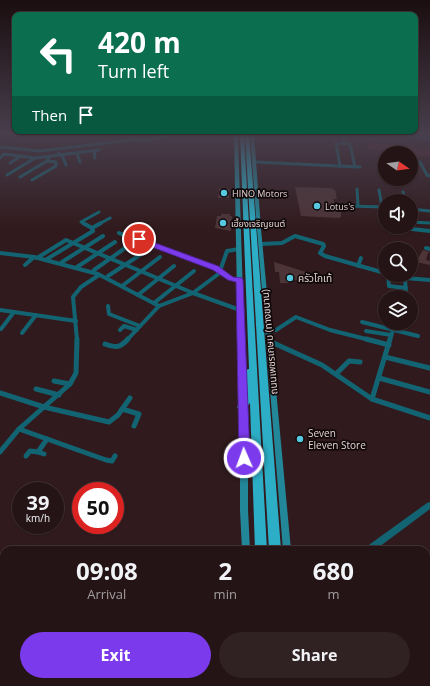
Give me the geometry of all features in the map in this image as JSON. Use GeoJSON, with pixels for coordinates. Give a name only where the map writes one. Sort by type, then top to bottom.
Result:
{"type":"FeatureCollection","features":[{"type":"Feature","properties":{"kind":"highway"},"geometry":{"type":"LineString","coordinates":[[238,166],[248,195]]}},
{"type":"Feature","properties":{"kind":"highway"},"geometry":{"type":"LineString","coordinates":[[246,166],[275,546]]}},
{"type":"Feature","properties":{"kind":"highway"},"geometry":{"type":"LineString","coordinates":[[254,166],[248,195],[252,357],[260,546]]}},
{"type":"Feature","properties":{"kind":"highway"},"geometry":{"type":"LineString","coordinates":[[242,407],[246,402],[249,359],[252,357]]}},
{"type":"Feature","properties":{"kind":"main road"},"geometry":{"type":"LineString","coordinates":[[237,166],[246,546]]}},
{"type":"Feature","properties":{"kind":"main road","name":"ถนนเพชรเกษม (ทางขนาน)"},"geometry":{"type":"LineString","coordinates":[[255,166],[287,546]]}},
{"type":"Feature","properties":{"kind":"street"},"geometry":{"type":"LineString","coordinates":[[7,175],[22,166]]}},
{"type":"Feature","properties":{"kind":"street"},"geometry":{"type":"LineString","coordinates":[[20,178],[39,166]]}},
{"type":"Feature","properties":{"kind":"street"},"geometry":{"type":"LineString","coordinates":[[32,180],[56,166]]}},
{"type":"Feature","properties":{"kind":"street"},"geometry":{"type":"LineString","coordinates":[[340,166],[360,167]]}},
{"type":"Feature","properties":{"kind":"street"},"geometry":{"type":"LineString","coordinates":[[422,166],[427,175],[430,176]]}},
{"type":"Feature","properties":{"kind":"street"},"geometry":{"type":"LineString","coordinates":[[357,189],[358,206]]}},
{"type":"Feature","properties":{"kind":"street"},"geometry":{"type":"LineString","coordinates":[[379,190],[380,194]]}},
{"type":"Feature","properties":{"kind":"street"},"geometry":{"type":"LineString","coordinates":[[348,206],[378,207]]}},
{"type":"Feature","properties":{"kind":"street"},"geometry":{"type":"LineString","coordinates":[[418,210],[430,211]]}},
{"type":"Feature","properties":{"kind":"street"},"geometry":{"type":"LineString","coordinates":[[92,228],[80,222],[99,212]]}},
{"type":"Feature","properties":{"kind":"street"},"geometry":{"type":"LineString","coordinates":[[47,259],[93,231],[92,228],[110,218]]}},
{"type":"Feature","properties":{"kind":"street"},"geometry":{"type":"LineString","coordinates":[[418,222],[430,223]]}},
{"type":"Feature","properties":{"kind":"street"},"geometry":{"type":"LineString","coordinates":[[418,230],[430,231]]}},
{"type":"Feature","properties":{"kind":"street"},"geometry":{"type":"LineString","coordinates":[[119,233],[146,242],[221,272],[230,279],[240,280]]}},
{"type":"Feature","properties":{"kind":"street"},"geometry":{"type":"LineString","coordinates":[[62,262],[103,236]]}},
{"type":"Feature","properties":{"kind":"street"},"geometry":{"type":"LineString","coordinates":[[261,244],[282,244],[295,236],[323,244],[324,246],[320,253],[325,256],[378,271]]}},
{"type":"Feature","properties":{"kind":"street"},"geometry":{"type":"LineString","coordinates":[[25,265],[65,240],[158,279],[240,310]]}},
{"type":"Feature","properties":{"kind":"street"},"geometry":{"type":"LineString","coordinates":[[77,267],[115,242]]}},
{"type":"Feature","properties":{"kind":"street"},"geometry":{"type":"LineString","coordinates":[[94,270],[128,246]]}},
{"type":"Feature","properties":{"kind":"street"},"geometry":{"type":"LineString","coordinates":[[105,344],[119,348],[159,306],[193,293],[221,272],[226,251],[239,250]]}},
{"type":"Feature","properties":{"kind":"street"},"geometry":{"type":"LineString","coordinates":[[0,253],[36,257],[99,275],[159,306]]}},
{"type":"Feature","properties":{"kind":"street"},"geometry":{"type":"LineString","coordinates":[[108,276],[142,253]]}},
{"type":"Feature","properties":{"kind":"street"},"geometry":{"type":"LineString","coordinates":[[122,286],[160,257]]}},
{"type":"Feature","properties":{"kind":"street"},"geometry":{"type":"LineString","coordinates":[[358,266],[362,258]]}},
{"type":"Feature","properties":{"kind":"street"},"geometry":{"type":"LineString","coordinates":[[138,295],[174,266]]}},
{"type":"Feature","properties":{"kind":"street"},"geometry":{"type":"LineString","coordinates":[[154,303],[194,271]]}},
{"type":"Feature","properties":{"kind":"street"},"geometry":{"type":"LineString","coordinates":[[0,452],[19,429],[70,384],[77,369],[76,321],[73,297],[81,287],[99,275]]}},
{"type":"Feature","properties":{"kind":"street"},"geometry":{"type":"LineString","coordinates":[[389,282],[389,286],[406,288],[406,278],[408,276],[430,280]]}},
{"type":"Feature","properties":{"kind":"street"},"geometry":{"type":"LineString","coordinates":[[108,306],[109,314],[138,328]]}},
{"type":"Feature","properties":{"kind":"street"},"geometry":{"type":"LineString","coordinates":[[0,310],[76,321]]}},
{"type":"Feature","properties":{"kind":"street"},"geometry":{"type":"LineString","coordinates":[[1,329],[14,312]]}},
{"type":"Feature","properties":{"kind":"street"},"geometry":{"type":"LineString","coordinates":[[22,333],[36,315]]}},
{"type":"Feature","properties":{"kind":"street"},"geometry":{"type":"LineString","coordinates":[[268,331],[275,330],[295,317],[330,330],[388,345]]}},
{"type":"Feature","properties":{"kind":"street"},"geometry":{"type":"LineString","coordinates":[[362,322],[378,326]]}},
{"type":"Feature","properties":{"kind":"street"},"geometry":{"type":"LineString","coordinates":[[120,330],[124,326],[138,328]]}},
{"type":"Feature","properties":{"kind":"street"},"geometry":{"type":"LineString","coordinates":[[372,399],[393,330]]}},
{"type":"Feature","properties":{"kind":"street"},"geometry":{"type":"LineString","coordinates":[[397,330],[418,336]]}},
{"type":"Feature","properties":{"kind":"street"},"geometry":{"type":"LineString","coordinates":[[366,331],[391,335]]}},
{"type":"Feature","properties":{"kind":"street"},"geometry":{"type":"LineString","coordinates":[[269,341],[322,365],[372,399],[430,418]]}},
{"type":"Feature","properties":{"kind":"street"},"geometry":{"type":"LineString","coordinates":[[385,357],[430,368]]}},
{"type":"Feature","properties":{"kind":"street"},"geometry":{"type":"LineString","coordinates":[[336,374],[349,361],[360,362]]}},
{"type":"Feature","properties":{"kind":"street"},"geometry":{"type":"LineString","coordinates":[[379,378],[430,392]]}},
{"type":"Feature","properties":{"kind":"street"},"geometry":{"type":"LineString","coordinates":[[54,381],[70,384]]}},
{"type":"Feature","properties":{"kind":"street"},"geometry":{"type":"LineString","coordinates":[[36,389],[59,395]]}},
{"type":"Feature","properties":{"kind":"street"},"geometry":{"type":"LineString","coordinates":[[0,393],[44,407],[109,422],[114,420],[130,398]]}},
{"type":"Feature","properties":{"kind":"street"},"geometry":{"type":"LineString","coordinates":[[122,409],[139,414],[134,426]]}},
{"type":"Feature","properties":{"kind":"street"},"geometry":{"type":"LineString","coordinates":[[19,429],[108,461],[112,461],[115,456]]}},
{"type":"Feature","properties":{"kind":"street"},"geometry":{"type":"LineString","coordinates":[[38,452],[47,439]]}},
{"type":"Feature","properties":{"kind":"street"},"geometry":{"type":"LineString","coordinates":[[26,456],[30,451],[44,454]]}},
{"type":"Feature","properties":{"kind":"street"},"geometry":{"type":"LineString","coordinates":[[374,546],[430,505]]}},
{"type":"Feature","properties":{"kind":"building","name":"Lotus's"},"geometry":{"type":"Polygon","coordinates":[[[295,187],[331,188],[335,190],[337,199],[333,199],[337,212],[341,212],[341,217],[301,216],[295,187]]]}},
{"type":"Feature","properties":{"kind":"building","name":"HINO Motors"},"geometry":{"type":"Polygon","coordinates":[[[219,189],[229,189],[229,198],[218,198],[219,189]]]}},
{"type":"Feature","properties":{"kind":"building","name":"เฮี้ยงเจริญยนต์"},"geometry":{"type":"Polygon","coordinates":[[[221,214],[230,214],[230,216],[232,216],[231,231],[215,228],[217,216],[221,216],[221,214]]]}},
{"type":"Feature","properties":{"kind":"building"},"geometry":{"type":"Polygon","coordinates":[[[423,250],[430,252],[428,253],[426,260],[430,261],[430,265],[418,262],[418,259],[423,250]]]}},
{"type":"Feature","properties":{"kind":"building"},"geometry":{"type":"Polygon","coordinates":[[[274,262],[309,273],[298,280],[293,280],[289,283],[280,283],[279,272],[275,272],[274,262]]]}},
{"type":"Feature","properties":{"kind":"place","name":"HINO Motors"},"geometry":{"type":"Point","coordinates":[224,193]}},
{"type":"Feature","properties":{"kind":"place","name":"Lotus's"},"geometry":{"type":"Point","coordinates":[317,206]}},
{"type":"Feature","properties":{"kind":"place","name":"เฮี้ยงเจริญยนต์"},"geometry":{"type":"Point","coordinates":[223,223]}},
{"type":"Feature","properties":{"kind":"place","name":"ครัวโกเท้"},"geometry":{"type":"Point","coordinates":[290,278]}},
{"type":"Feature","properties":{"kind":"place","name":"Seven Eleven Store"},"geometry":{"type":"Point","coordinates":[300,439]}},
{"type":"Feature","properties":{"kind":"route"},"geometry":{"type":"LineString","coordinates":[[139,239],[218,269],[230,279],[240,280],[244,458]]}}]}
